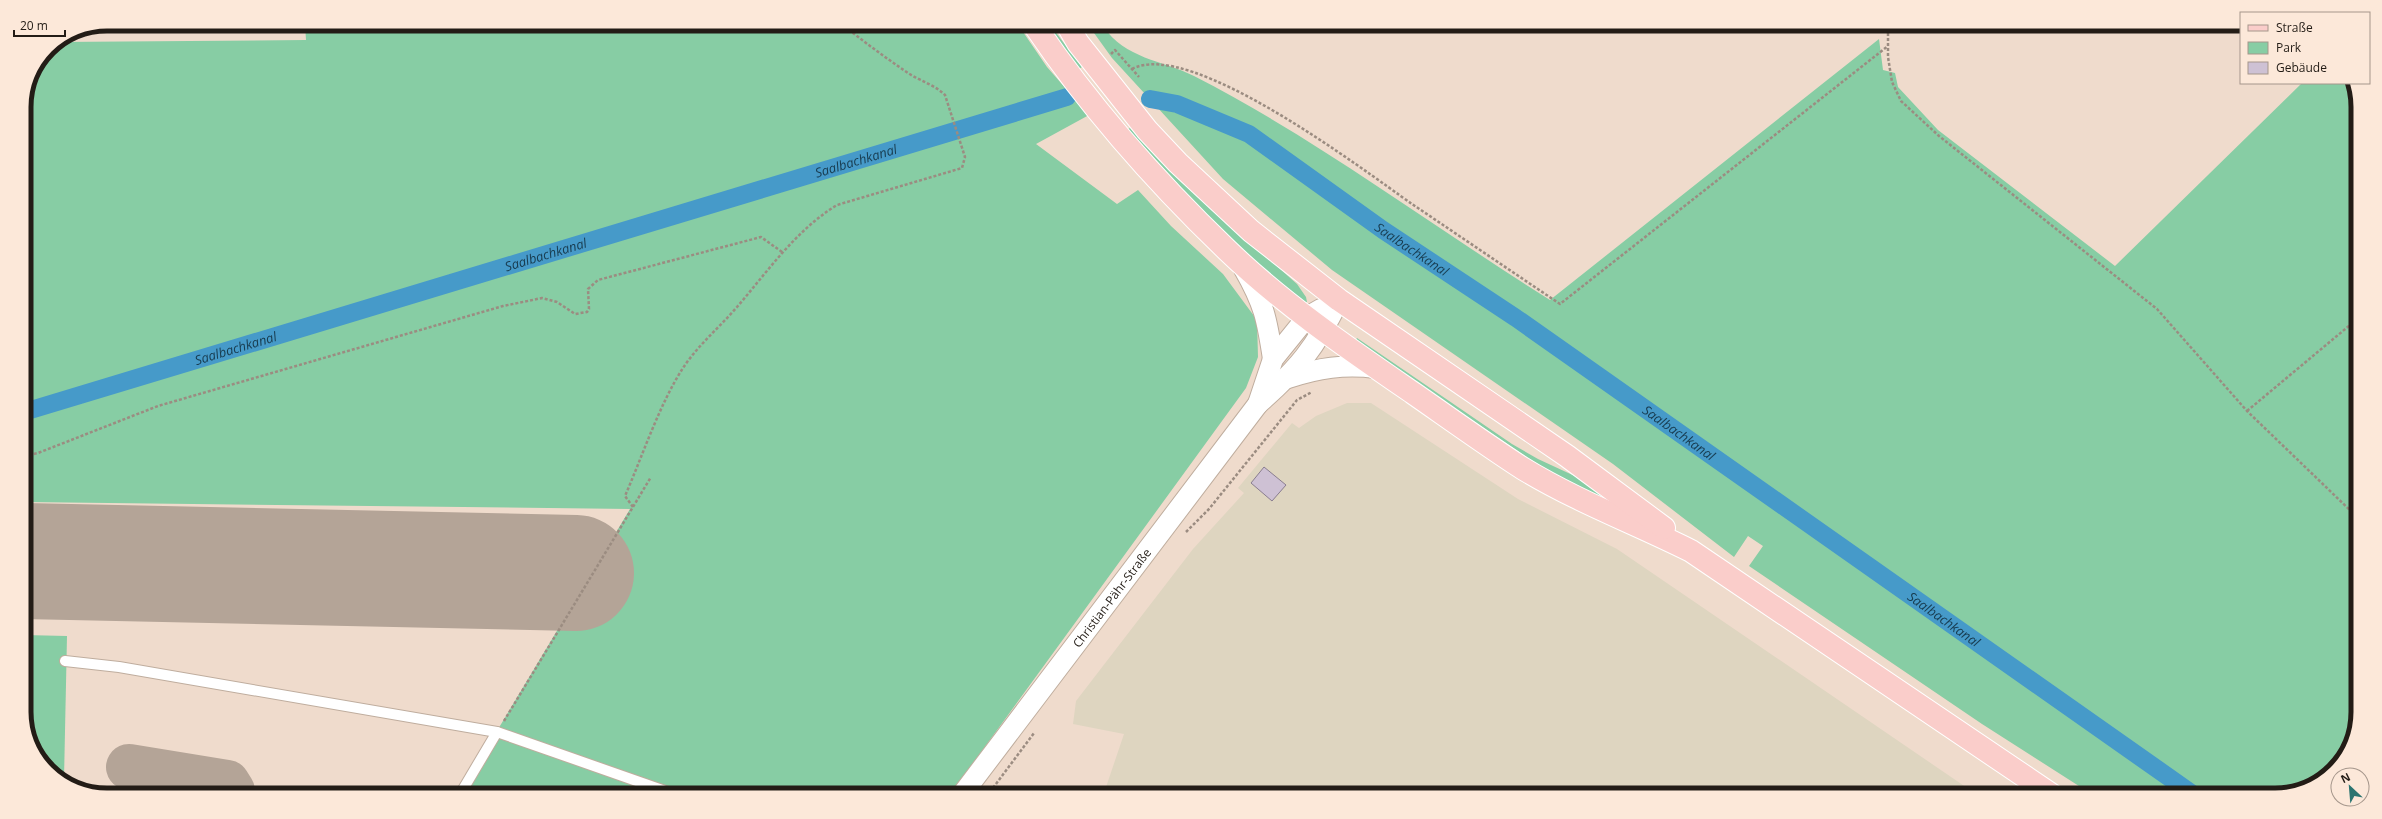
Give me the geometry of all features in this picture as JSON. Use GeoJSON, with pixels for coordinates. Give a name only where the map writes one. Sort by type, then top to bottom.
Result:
{"type":"FeatureCollection","features":[{"type":"Feature","properties":{"kind":"main road"},"geometry":{"type":"LineString","coordinates":[[1038,31],[1060,62],[1155,176],[1240,261],[1316,324],[1376,368],[1522,468],[1579,499],[1641,526],[1690,551],[2042,788]]}},
{"type":"Feature","properties":{"kind":"main road"},"geometry":{"type":"LineString","coordinates":[[1071,31],[1078,43],[1119,96],[1178,163],[1251,231],[1339,300],[1605,483],[1650,516],[1690,551]]}},
{"type":"Feature","properties":{"kind":"street"},"geometry":{"type":"LineString","coordinates":[[1240,261],[1259,294],[1268,320],[1273,359]]}},
{"type":"Feature","properties":{"kind":"street","name":"Christian-Pähr-Straße"},"geometry":{"type":"LineString","coordinates":[[1258,404],[1273,359],[1316,324],[1339,300]]}},
{"type":"Feature","properties":{"kind":"street","name":"Christian-Pähr-Straße"},"geometry":{"type":"LineString","coordinates":[[967,788],[1258,404],[1288,378],[1309,354],[1316,324]]}},
{"type":"Feature","properties":{"kind":"street"},"geometry":{"type":"LineString","coordinates":[[1288,378],[1331,367],[1351,365],[1376,368]]}},
{"type":"Feature","properties":{"kind":"lane"},"geometry":{"type":"LineString","coordinates":[[65,661],[119,667],[497,732],[657,788]]}},
{"type":"Feature","properties":{"kind":"lane"},"geometry":{"type":"LineString","coordinates":[[464,788],[497,732]]}},
{"type":"Feature","properties":{"kind":"path"},"geometry":{"type":"LineString","coordinates":[[633,507],[625,496],[682,369],[698,348],[737,308],[782,252],[822,214],[837,205],[962,168],[965,157],[949,102],[939,89],[922,82],[851,31]]}},
{"type":"Feature","properties":{"kind":"path"},"geometry":{"type":"LineString","coordinates":[[1888,31],[1892,82],[1901,101],[1939,136],[2157,309],[2247,411],[2351,511]]}},
{"type":"Feature","properties":{"kind":"path"},"geometry":{"type":"LineString","coordinates":[[1132,69],[1139,65],[1154,63],[1187,70],[1245,94],[1299,125],[1560,304],[1888,46]]}},
{"type":"Feature","properties":{"kind":"path"},"geometry":{"type":"LineString","coordinates":[[1115,50],[1139,77]]}},
{"type":"Feature","properties":{"kind":"path"},"geometry":{"type":"LineString","coordinates":[[1109,55],[1113,61]]}},
{"type":"Feature","properties":{"kind":"path"},"geometry":{"type":"LineString","coordinates":[[31,454],[158,406],[504,306],[542,298],[557,302],[575,314],[587,312],[589,309],[588,289],[598,280],[761,237],[782,252]]}},
{"type":"Feature","properties":{"kind":"path"},"geometry":{"type":"LineString","coordinates":[[2247,411],[2351,324]]}},
{"type":"Feature","properties":{"kind":"path"},"geometry":{"type":"LineString","coordinates":[[1184,534],[1209,508],[1297,400],[1318,389]]}},
{"type":"Feature","properties":{"kind":"path"},"geometry":{"type":"LineString","coordinates":[[497,732],[651,477]]}},
{"type":"Feature","properties":{"kind":"path"},"geometry":{"type":"LineString","coordinates":[[993,788],[1037,729]]}},
{"type":"Feature","properties":{"kind":"shaded area"},"geometry":{"type":"Polygon","coordinates":[[[1347,403],[1371,403],[1518,499],[1617,549],[1967,788],[1106,788],[1124,734],[1073,724],[1076,701],[1193,549],[1244,493],[1238,488],[1292,423],[1299,428],[1316,416],[1347,403]]]}},
{"type":"Feature","properties":{"kind":"green space"},"geometry":{"type":"Polygon","coordinates":[[[305,31],[1022,31],[1047,67],[1089,115],[1036,144],[1117,204],[1138,190],[1171,226],[1223,274],[1257,320],[1258,357],[1246,388],[955,788],[463,788],[630,509],[31,502],[31,107],[32,92],[41,69],[53,53],[68,42],[306,40],[305,31]]]}},
{"type":"Feature","properties":{"kind":"green space"},"geometry":{"type":"Polygon","coordinates":[[[1052,31],[1055,31],[1082,67],[1079,69],[1052,31]]]}},
{"type":"Feature","properties":{"kind":"green space"},"geometry":{"type":"Polygon","coordinates":[[[1093,31],[1107,31],[1112,37],[1133,52],[1194,76],[1286,128],[1375,184],[1550,300],[1879,39],[1883,70],[1895,73],[1898,87],[1938,130],[2115,266],[2301,84],[2347,84],[2351,102],[2351,712],[2350,727],[2341,750],[2329,766],[2313,778],[2290,787],[2082,788],[1982,724],[1749,566],[1763,546],[1748,536],[1734,557],[1613,464],[1332,270],[1223,179],[1112,58],[1093,31]]]}},
{"type":"Feature","properties":{"kind":"green space"},"geometry":{"type":"Polygon","coordinates":[[[1130,128],[1182,182],[1297,284],[1306,297],[1307,302],[1303,303],[1244,252],[1192,200],[1128,129],[1130,128]]]}},
{"type":"Feature","properties":{"kind":"green space"},"geometry":{"type":"Polygon","coordinates":[[[1357,338],[1512,444],[1538,459],[1579,478],[1623,510],[1555,476],[1355,341],[1357,338]]]}},
{"type":"Feature","properties":{"kind":"green space"},"geometry":{"type":"Polygon","coordinates":[[[31,635],[67,636],[64,774],[53,766],[41,750],[32,727],[31,635]]]}},
{"type":"Feature","properties":{"kind":"building"},"geometry":{"type":"Polygon","coordinates":[[[1264,467],[1286,485],[1272,501],[1251,483],[1264,467]]]}},
{"type":"Feature","properties":{"kind":"waterway","name":"Saalbachkanal"},"geometry":{"type":"LineString","coordinates":[[31,410],[1067,97]]}},
{"type":"Feature","properties":{"kind":"waterway","name":"Saalbachkanal"},"geometry":{"type":"LineString","coordinates":[[1150,99],[1177,104],[1249,134],[1383,230],[1516,318],[2184,788]]}},
{"type":"Feature","properties":{"kind":"taxiway"},"geometry":{"type":"LineString","coordinates":[[129,767],[227,783],[230,788]]}},
{"type":"Feature","properties":{"kind":"runway"},"geometry":{"type":"LineString","coordinates":[[31,561],[576,573]]}}]}
